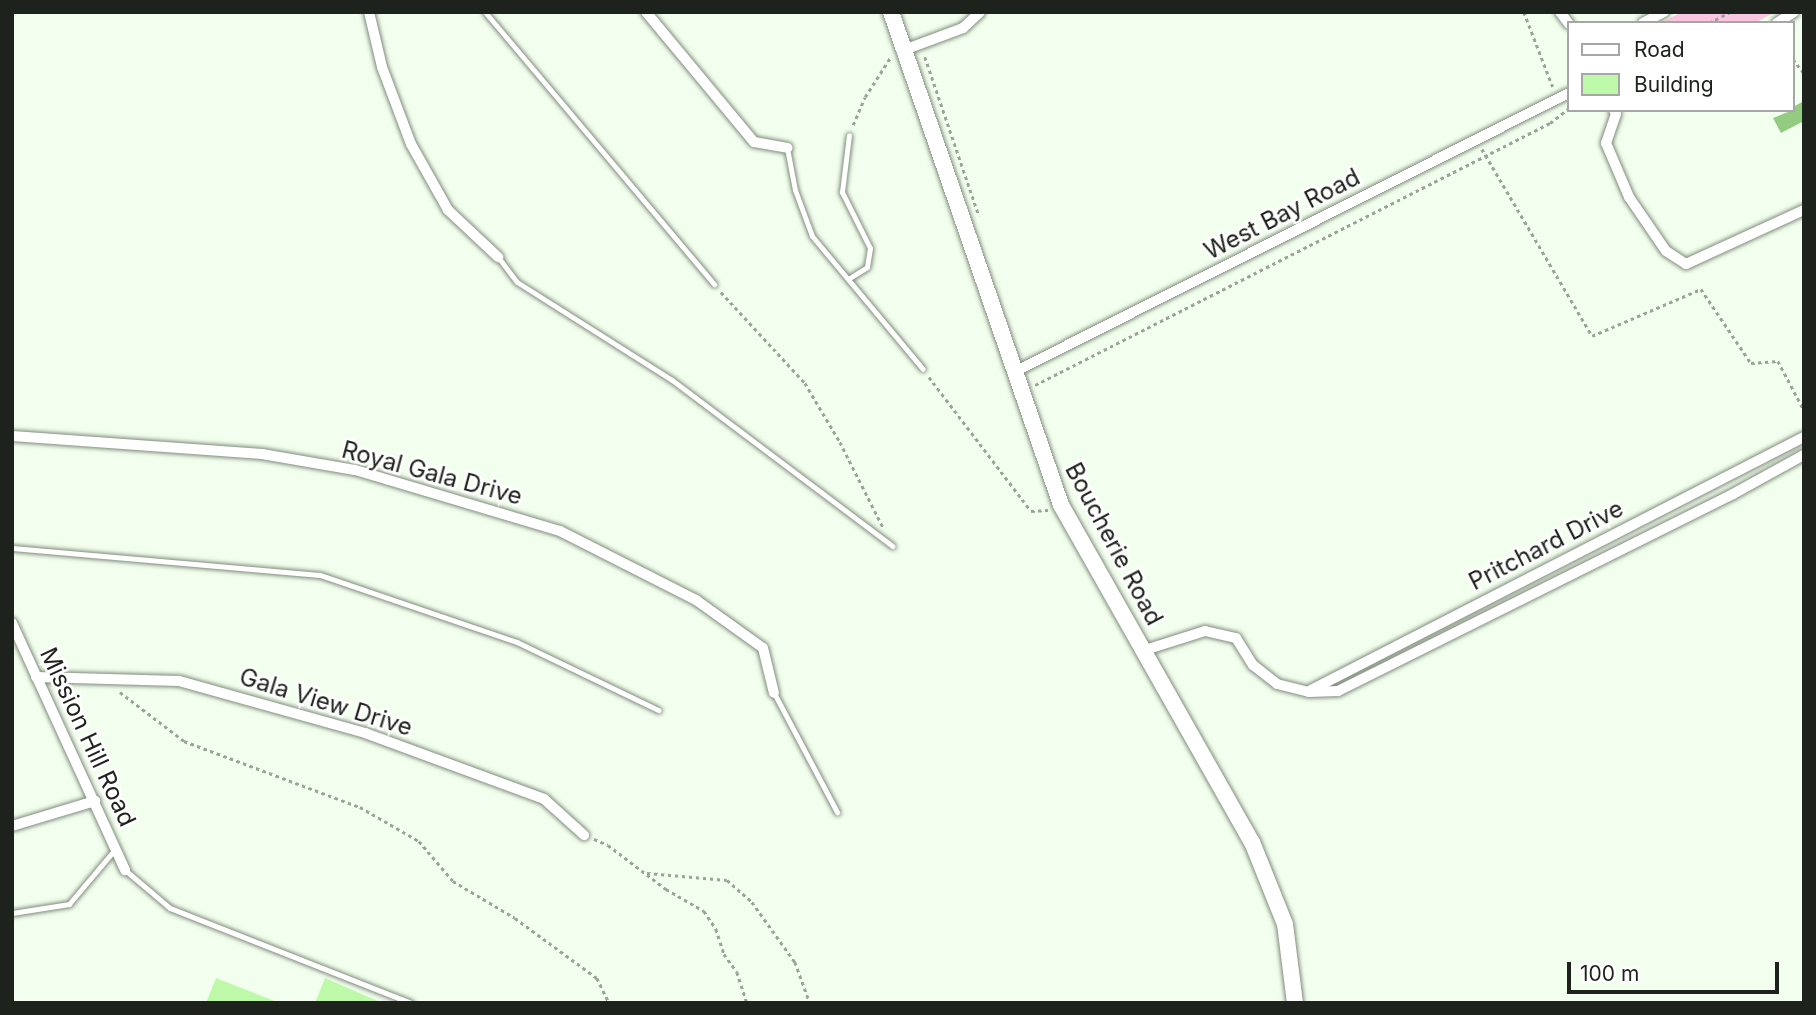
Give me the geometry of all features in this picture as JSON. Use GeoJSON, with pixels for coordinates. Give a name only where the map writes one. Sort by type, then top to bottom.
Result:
{"type":"FeatureCollection","features":[{"type":"Feature","properties":{"kind":"main road","name":"Boucherie Road"},"geometry":{"type":"LineString","coordinates":[[891,12],[1020,393],[1061,505],[1252,842],[1285,924],[1295,1003]]}},
{"type":"Feature","properties":{"kind":"street"},"geometry":{"type":"LineString","coordinates":[[369,12],[382,67],[411,144],[448,210],[498,257]]}},
{"type":"Feature","properties":{"kind":"street"},"geometry":{"type":"LineString","coordinates":[[646,12],[754,142],[787,148]]}},
{"type":"Feature","properties":{"kind":"street"},"geometry":{"type":"LineString","coordinates":[[904,50],[963,27],[980,12]]}},
{"type":"Feature","properties":{"kind":"street"},"geometry":{"type":"LineString","coordinates":[[1647,21],[1664,12]]}},
{"type":"Feature","properties":{"kind":"street","name":"West Bay Road"},"geometry":{"type":"LineString","coordinates":[[1014,373],[1568,94]]}},
{"type":"Feature","properties":{"kind":"street"},"geometry":{"type":"LineString","coordinates":[[1618,112],[1606,143],[1629,197],[1666,251],[1686,264],[1804,210]]}},
{"type":"Feature","properties":{"kind":"street","name":"Royal Gala Drive"},"geometry":{"type":"LineString","coordinates":[[12,436],[289,459],[355,470],[560,531],[696,600],[764,648],[774,693]]}},
{"type":"Feature","properties":{"kind":"street","name":"Pritchard Drive"},"geometry":{"type":"LineString","coordinates":[[1309,692],[1804,438]]}},
{"type":"Feature","properties":{"kind":"street","name":"Pritchard Drive"},"geometry":{"type":"LineString","coordinates":[[1145,650],[1205,631],[1236,638],[1253,665],[1277,684],[1309,692],[1338,691],[1733,494],[1804,455]]}},
{"type":"Feature","properties":{"kind":"street","name":"Mission Hill Road"},"geometry":{"type":"LineString","coordinates":[[12,623],[125,870]]}},
{"type":"Feature","properties":{"kind":"street","name":"Gala View Drive"},"geometry":{"type":"LineString","coordinates":[[36,677],[179,681],[365,733],[544,799],[584,835]]}},
{"type":"Feature","properties":{"kind":"street"},"geometry":{"type":"LineString","coordinates":[[12,826],[95,801]]}},
{"type":"Feature","properties":{"kind":"lane"},"geometry":{"type":"LineString","coordinates":[[485,12],[714,284]]}},
{"type":"Feature","properties":{"kind":"lane"},"geometry":{"type":"LineString","coordinates":[[848,279],[867,267],[870,248],[842,192],[849,135]]}},
{"type":"Feature","properties":{"kind":"lane"},"geometry":{"type":"LineString","coordinates":[[787,148],[795,190],[812,236],[923,369]]}},
{"type":"Feature","properties":{"kind":"lane"},"geometry":{"type":"LineString","coordinates":[[498,257],[517,282],[672,380],[892,546]]}},
{"type":"Feature","properties":{"kind":"lane"},"geometry":{"type":"LineString","coordinates":[[12,548],[320,575],[517,642],[658,710]]}},
{"type":"Feature","properties":{"kind":"lane"},"geometry":{"type":"LineString","coordinates":[[774,693],[837,812]]}},
{"type":"Feature","properties":{"kind":"lane"},"geometry":{"type":"LineString","coordinates":[[12,913],[69,904],[116,848]]}},
{"type":"Feature","properties":{"kind":"lane"},"geometry":{"type":"LineString","coordinates":[[125,870],[170,908],[411,1003]]}},
{"type":"Feature","properties":{"kind":"path"},"geometry":{"type":"LineString","coordinates":[[1524,12],[1557,99]]}},
{"type":"Feature","properties":{"kind":"path"},"geometry":{"type":"LineString","coordinates":[[1713,21],[1730,12]]}},
{"type":"Feature","properties":{"kind":"path"},"geometry":{"type":"LineString","coordinates":[[849,135],[887,60],[904,50]]}},
{"type":"Feature","properties":{"kind":"path"},"geometry":{"type":"LineString","coordinates":[[1020,393],[1550,123],[1568,109]]}},
{"type":"Feature","properties":{"kind":"path"},"geometry":{"type":"LineString","coordinates":[[1476,140],[1592,336],[1701,289],[1751,363],[1778,361],[1804,410]]}},
{"type":"Feature","properties":{"kind":"path"},"geometry":{"type":"LineString","coordinates":[[714,284],[804,383],[840,442],[892,546]]}},
{"type":"Feature","properties":{"kind":"path"},"geometry":{"type":"LineString","coordinates":[[923,369],[996,469],[1031,511],[1045,512],[1061,505]]}},
{"type":"Feature","properties":{"kind":"path"},"geometry":{"type":"LineString","coordinates":[[104,679],[184,741],[360,807],[419,841],[453,881],[515,918],[597,978],[609,1003]]}},
{"type":"Feature","properties":{"kind":"path"},"geometry":{"type":"LineString","coordinates":[[584,835],[608,845],[704,911],[716,929],[724,954],[737,972],[747,1003]]}},
{"type":"Feature","properties":{"kind":"path"},"geometry":{"type":"LineString","coordinates":[[647,873],[727,880],[752,902],[795,962],[810,1003]]}},
{"type":"Feature","properties":{"kind":"shaded area"},"geometry":{"type":"Polygon","coordinates":[[[1682,12],[1775,12],[1759,21],[1665,21],[1682,12]]]}},
{"type":"Feature","properties":{"kind":"shaded area"},"geometry":{"type":"Polygon","coordinates":[[[1804,101],[1804,121],[1781,133],[1773,118],[1795,112],[1795,106],[1804,101]]]}},
{"type":"Feature","properties":{"kind":"building"},"geometry":{"type":"Polygon","coordinates":[[[216,978],[277,1002],[277,1003],[206,1003],[216,978]]]}},
{"type":"Feature","properties":{"kind":"building"},"geometry":{"type":"Polygon","coordinates":[[[325,978],[382,1003],[315,1003],[325,978]]]}}]}
